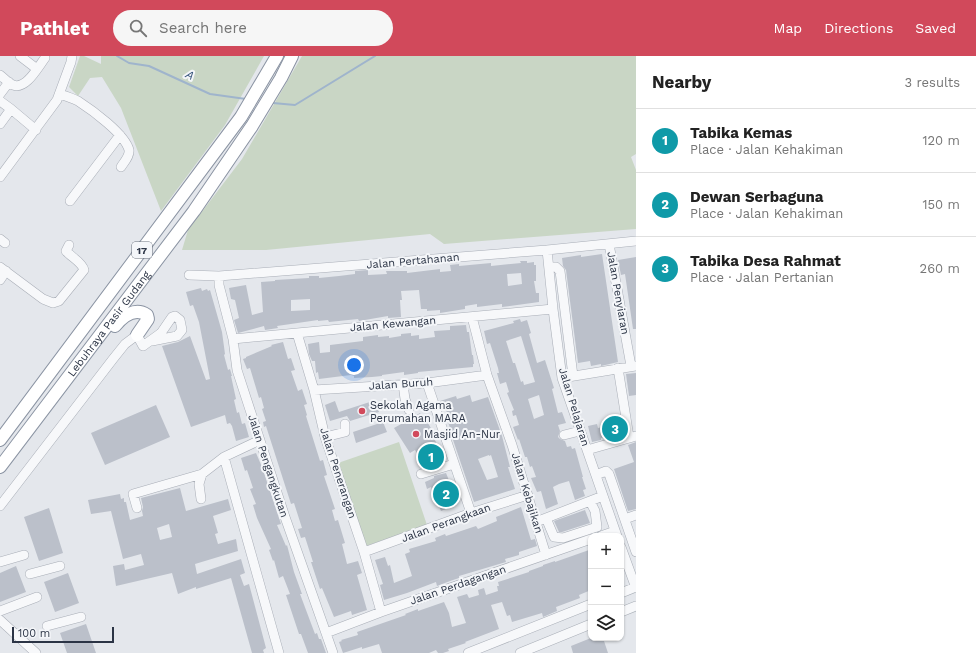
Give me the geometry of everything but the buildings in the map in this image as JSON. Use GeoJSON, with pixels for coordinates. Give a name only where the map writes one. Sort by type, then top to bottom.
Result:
{"type":"FeatureCollection","features":[{"type":"Feature","properties":{"kind":"highway","name":"Lebuhraya Pasir Gudang"},"geometry":{"type":"LineString","coordinates":[[0,440],[241,117],[277,56]]}},
{"type":"Feature","properties":{"kind":"highway","name":"Lebuhraya Pasir Gudang"},"geometry":{"type":"LineString","coordinates":[[0,467],[194,211],[252,126],[281,78],[292,56]]}},
{"type":"Feature","properties":{"kind":"highway"},"geometry":{"type":"LineString","coordinates":[[84,356],[99,346],[120,320],[127,315],[138,311],[147,315],[148,319],[137,335]]}},
{"type":"Feature","properties":{"kind":"street"},"geometry":{"type":"LineString","coordinates":[[20,56],[37,69]]}},
{"type":"Feature","properties":{"kind":"street"},"geometry":{"type":"LineString","coordinates":[[0,176],[36,130],[60,94],[72,56]]}},
{"type":"Feature","properties":{"kind":"street"},"geometry":{"type":"LineString","coordinates":[[0,75],[13,85],[20,86],[25,84],[45,58]]}},
{"type":"Feature","properties":{"kind":"street"},"geometry":{"type":"LineString","coordinates":[[0,94],[9,82]]}},
{"type":"Feature","properties":{"kind":"street"},"geometry":{"type":"LineString","coordinates":[[60,94],[78,101],[109,124],[120,135],[129,150],[129,155],[121,167]]}},
{"type":"Feature","properties":{"kind":"street"},"geometry":{"type":"LineString","coordinates":[[0,101],[36,130]]}},
{"type":"Feature","properties":{"kind":"street"},"geometry":{"type":"LineString","coordinates":[[0,124],[11,109]]}},
{"type":"Feature","properties":{"kind":"street"},"geometry":{"type":"LineString","coordinates":[[70,201],[120,135]]}},
{"type":"Feature","properties":{"kind":"street","name":"Jalan Pertahanan"},"geometry":{"type":"LineString","coordinates":[[189,275],[219,276],[547,250],[636,241]]}},
{"type":"Feature","properties":{"kind":"street","name":"Jalan Penyiaran"},"geometry":{"type":"LineString","coordinates":[[609,244],[633,366]]}},
{"type":"Feature","properties":{"kind":"street"},"geometry":{"type":"LineString","coordinates":[[2,275],[43,300],[53,303],[59,301],[84,270],[82,265],[66,251],[69,245]]}},
{"type":"Feature","properties":{"kind":"street","name":"Jalan Pelajaran"},"geometry":{"type":"LineString","coordinates":[[547,250],[562,378],[616,533]]}},
{"type":"Feature","properties":{"kind":"street"},"geometry":{"type":"LineString","coordinates":[[549,267],[556,267],[560,271],[573,376]]}},
{"type":"Feature","properties":{"kind":"street","name":"Jalan Pengangkutan"},"geometry":{"type":"LineString","coordinates":[[219,276],[219,285],[233,339],[237,370],[285,517],[333,653]]}},
{"type":"Feature","properties":{"kind":"street","name":"Jalan Kewangan"},"geometry":{"type":"LineString","coordinates":[[233,339],[553,309]]}},
{"type":"Feature","properties":{"kind":"street","name":"Jalan Kebajikan"},"geometry":{"type":"LineString","coordinates":[[472,317],[487,376],[512,445],[546,555]]}},
{"type":"Feature","properties":{"kind":"street","name":"Jalan Penerangan"},"geometry":{"type":"LineString","coordinates":[[297,333],[314,390],[325,437],[364,552],[380,612]]}},
{"type":"Feature","properties":{"kind":"street"},"geometry":{"type":"LineString","coordinates":[[0,506],[126,344],[137,335],[143,346],[152,341]]}},
{"type":"Feature","properties":{"kind":"street"},"geometry":{"type":"LineString","coordinates":[[562,378],[633,366]]}},
{"type":"Feature","properties":{"kind":"street"},"geometry":{"type":"LineString","coordinates":[[587,450],[633,437],[618,368]]}},
{"type":"Feature","properties":{"kind":"street","name":"Jalan Buruh"},"geometry":{"type":"LineString","coordinates":[[314,390],[427,383],[487,376]]}},
{"type":"Feature","properties":{"kind":"street"},"geometry":{"type":"LineString","coordinates":[[427,383],[471,513]]}},
{"type":"Feature","properties":{"kind":"street"},"geometry":{"type":"LineString","coordinates":[[404,384],[409,410]]}},
{"type":"Feature","properties":{"kind":"street"},"geometry":{"type":"LineString","coordinates":[[325,437],[344,432],[345,424]]}},
{"type":"Feature","properties":{"kind":"street"},"geometry":{"type":"LineString","coordinates":[[564,435],[580,431]]}},
{"type":"Feature","properties":{"kind":"street"},"geometry":{"type":"LineString","coordinates":[[137,508],[134,494],[202,474],[224,457],[260,440]]}},
{"type":"Feature","properties":{"kind":"street"},"geometry":{"type":"LineString","coordinates":[[224,457],[279,653]]}},
{"type":"Feature","properties":{"kind":"street"},"geometry":{"type":"LineString","coordinates":[[420,474],[454,464]]}},
{"type":"Feature","properties":{"kind":"street"},"geometry":{"type":"LineString","coordinates":[[596,475],[606,471],[609,474],[636,552]]}},
{"type":"Feature","properties":{"kind":"street"},"geometry":{"type":"LineString","coordinates":[[201,499],[199,484],[202,474]]}},
{"type":"Feature","properties":{"kind":"street","name":"Jalan Perangkaan"},"geometry":{"type":"LineString","coordinates":[[364,552],[471,513],[528,495]]}},
{"type":"Feature","properties":{"kind":"street"},"geometry":{"type":"LineString","coordinates":[[536,522],[603,496]]}},
{"type":"Feature","properties":{"kind":"street"},"geometry":{"type":"LineString","coordinates":[[546,518],[554,537],[563,538],[597,527],[595,511],[590,501]]}},
{"type":"Feature","properties":{"kind":"street"},"geometry":{"type":"LineString","coordinates":[[625,519],[636,516]]}},
{"type":"Feature","properties":{"kind":"street","name":"Jalan Perdagangan"},"geometry":{"type":"LineString","coordinates":[[326,632],[588,541]]}},
{"type":"Feature","properties":{"kind":"street"},"geometry":{"type":"LineString","coordinates":[[624,552],[632,566],[636,587],[624,592]]}},
{"type":"Feature","properties":{"kind":"street"},"geometry":{"type":"LineString","coordinates":[[0,562],[24,555]]}},
{"type":"Feature","properties":{"kind":"street"},"geometry":{"type":"LineString","coordinates":[[30,574],[60,566]]}},
{"type":"Feature","properties":{"kind":"street"},"geometry":{"type":"LineString","coordinates":[[0,611],[37,597]]}},
{"type":"Feature","properties":{"kind":"street"},"geometry":{"type":"LineString","coordinates":[[468,653],[588,605]]}},
{"type":"Feature","properties":{"kind":"street"},"geometry":{"type":"LineString","coordinates":[[624,611],[636,606]]}},
{"type":"Feature","properties":{"kind":"street"},"geometry":{"type":"LineString","coordinates":[[47,626],[81,617]]}},
{"type":"Feature","properties":{"kind":"street"},"geometry":{"type":"LineString","coordinates":[[0,620],[36,653]]}},
{"type":"Feature","properties":{"kind":"street"},"geometry":{"type":"LineString","coordinates":[[520,653],[588,625]]}},
{"type":"Feature","properties":{"kind":"green space"},"geometry":{"type":"Polygon","coordinates":[[[80,56],[84,56],[101,64],[101,56],[264,56],[225,125],[161,211],[121,108],[102,77],[90,78],[78,96],[69,87],[80,56]]]}},
{"type":"Feature","properties":{"kind":"green space"},"geometry":{"type":"Polygon","coordinates":[[[302,56],[636,56],[636,154],[631,157],[636,170],[636,229],[444,244],[430,234],[266,250],[182,250],[188,230],[242,159],[302,56]]]}},
{"type":"Feature","properties":{"kind":"green space"},"geometry":{"type":"Polygon","coordinates":[[[399,442],[427,525],[366,546],[338,463],[399,442]]]}},
{"type":"Feature","properties":{"kind":"waterway","name":"A"},"geometry":{"type":"LineString","coordinates":[[117,56],[129,63],[149,66],[210,94],[246,99]]}},
{"type":"Feature","properties":{"kind":"waterway","name":"A"},"geometry":{"type":"LineString","coordinates":[[273,103],[295,105],[375,56]]}},
{"type":"Feature","properties":{"kind":"place","name":"Sekolah Agama Perumahan MARA"},"geometry":{"type":"Point","coordinates":[362,411]}},
{"type":"Feature","properties":{"kind":"place","name":"Tabika Desa Rahmat"},"geometry":{"type":"Point","coordinates":[615,429]}},
{"type":"Feature","properties":{"kind":"place","name":"Masjid An-Nur"},"geometry":{"type":"Point","coordinates":[416,434]}},
{"type":"Feature","properties":{"kind":"place","name":"Tabika Kemas"},"geometry":{"type":"Point","coordinates":[431,457]}},
{"type":"Feature","properties":{"kind":"place","name":"Dewan Serbaguna"},"geometry":{"type":"Point","coordinates":[446,494]}}]}
